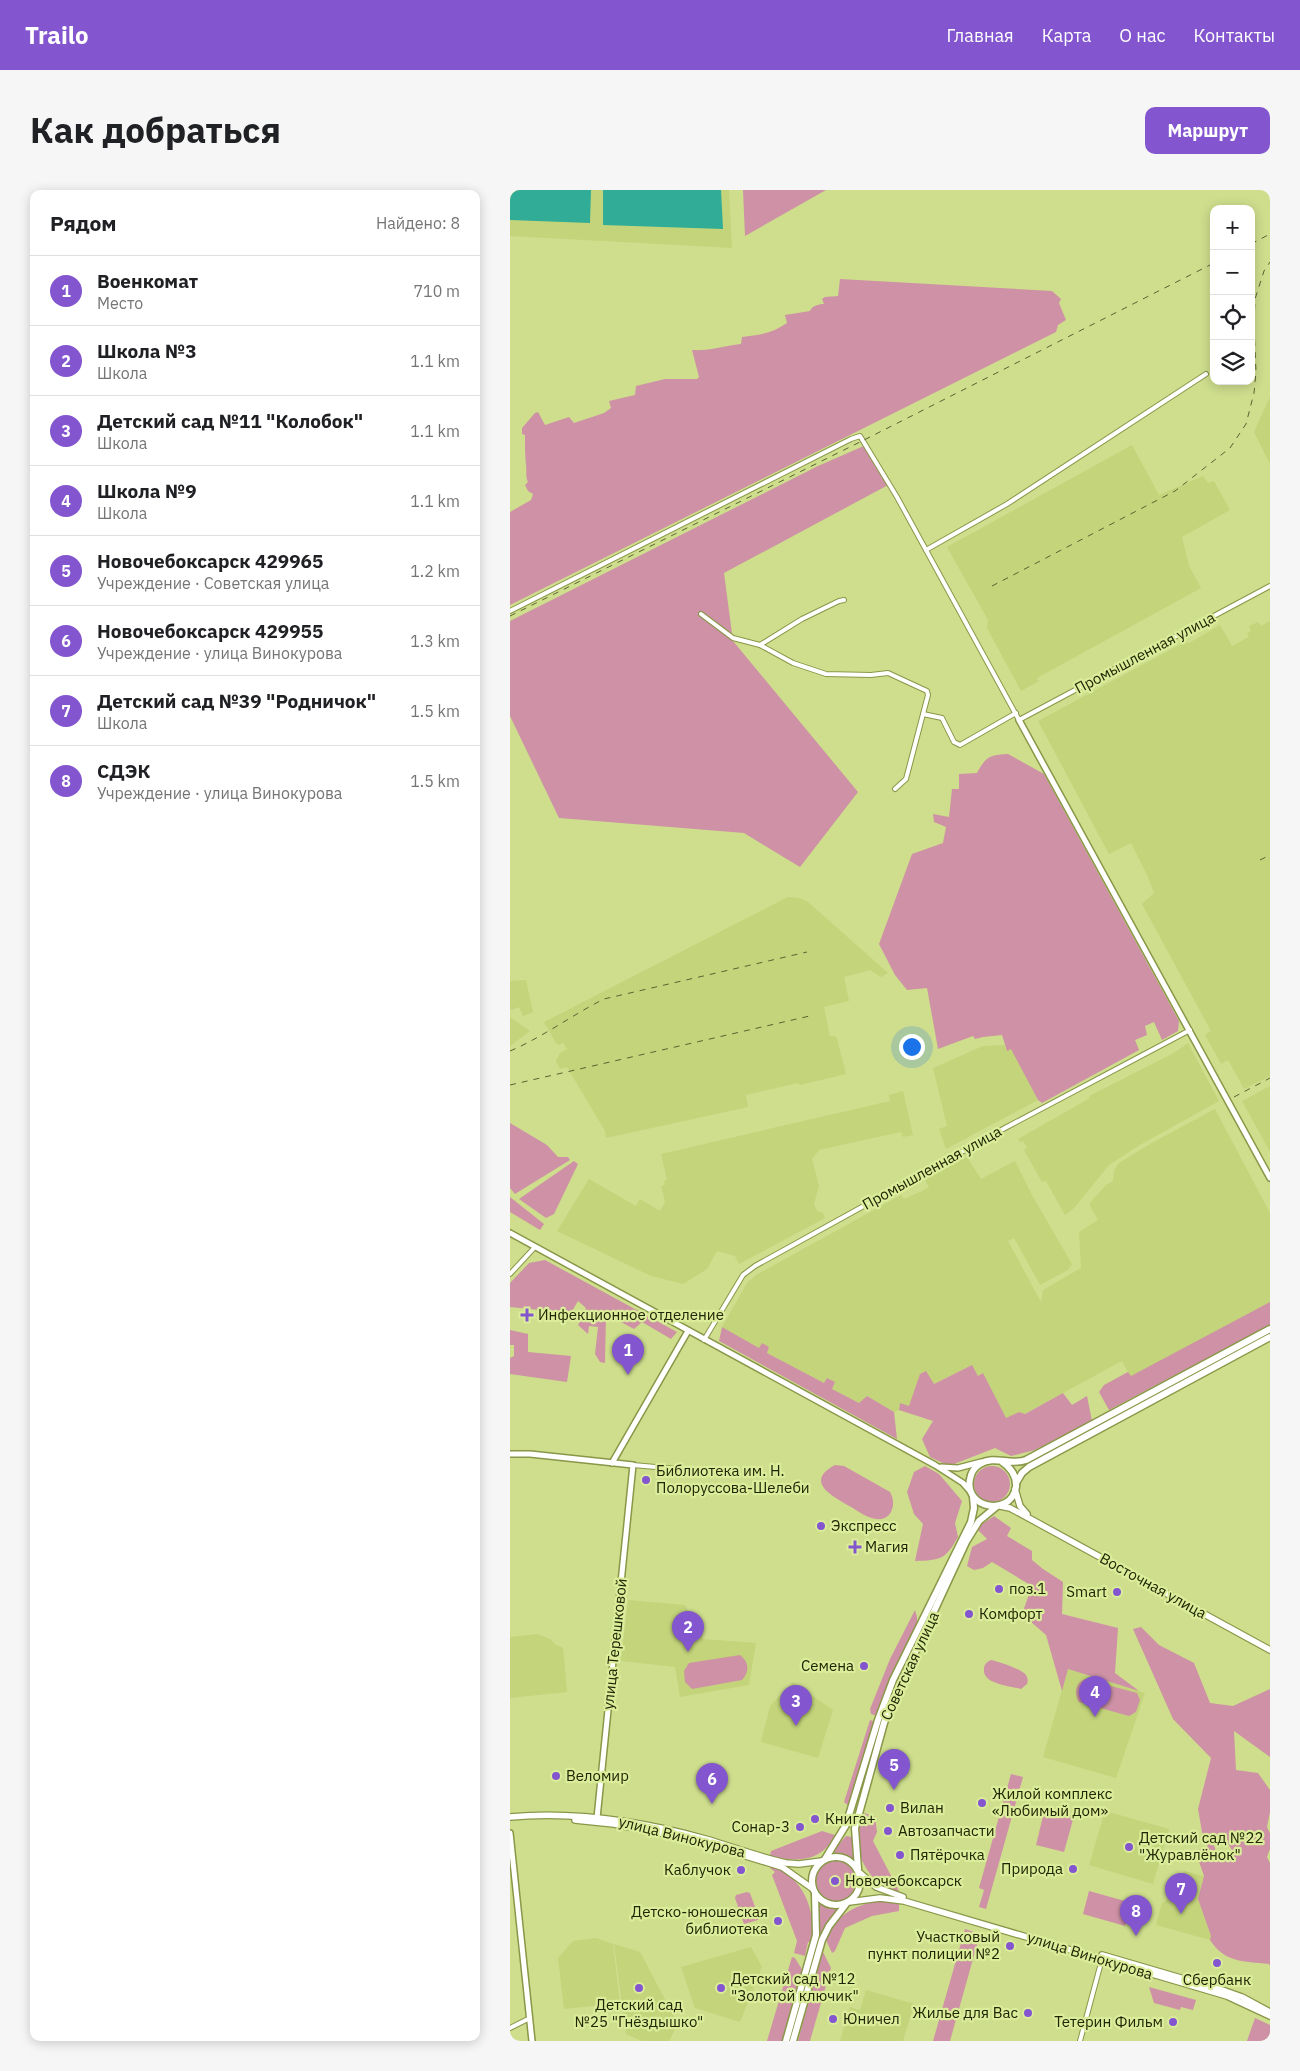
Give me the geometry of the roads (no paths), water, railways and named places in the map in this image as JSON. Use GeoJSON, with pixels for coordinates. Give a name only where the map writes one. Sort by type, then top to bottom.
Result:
{"type":"FeatureCollection","features":[{"type":"Feature","properties":{"kind":"main road"},"geometry":{"type":"LineString","coordinates":[[1110,1419],[1029,1467],[1022,1473],[1009,1500],[998,1506],[983,1505],[972,1494],[969,1483],[971,1474],[976,1466],[984,1462],[1017,1463],[1026,1460],[1110,1419],[1252,1343],[1270,1329]]}},
{"type":"Feature","properties":{"kind":"main road"},"geometry":{"type":"LineString","coordinates":[[1252,1343],[1270,1337]]}},
{"type":"Feature","properties":{"kind":"main road"},"geometry":{"type":"LineString","coordinates":[[1001,1462],[1012,1471],[1016,1487]]}},
{"type":"Feature","properties":{"kind":"main road","name":"Восточная улица"},"geometry":{"type":"LineString","coordinates":[[1016,1487],[1020,1506],[1036,1522]]}},
{"type":"Feature","properties":{"kind":"main road","name":"Советская улица"},"geometry":{"type":"LineString","coordinates":[[824,1860],[846,1825],[890,1686],[964,1541],[973,1515],[974,1504],[972,1494]]}},
{"type":"Feature","properties":{"kind":"main road","name":"Восточная улица"},"geometry":{"type":"LineString","coordinates":[[998,1506],[1010,1508],[1270,1650]]}},
{"type":"Feature","properties":{"kind":"main road","name":"Советская улица"},"geometry":{"type":"LineString","coordinates":[[964,1541],[979,1521],[998,1506]]}},
{"type":"Feature","properties":{"kind":"main road","name":"Советская улица"},"geometry":{"type":"LineString","coordinates":[[859,1871],[855,1828],[884,1723],[899,1683],[938,1606],[956,1557]]}},
{"type":"Feature","properties":{"kind":"main road","name":"улица Винокурова"},"geometry":{"type":"LineString","coordinates":[[510,1819],[545,1815],[614,1822],[683,1834],[786,1863],[799,1864],[824,1860]]}},
{"type":"Feature","properties":{"kind":"main road","name":"улица Винокурова"},"geometry":{"type":"LineString","coordinates":[[614,1822],[661,1833],[782,1867],[814,1891]]}},
{"type":"Feature","properties":{"kind":"main road"},"geometry":{"type":"LineString","coordinates":[[786,2041],[816,1935],[813,1874],[824,1860],[836,1856],[846,1858],[859,1871],[861,1882],[859,1891],[829,1926],[822,1940],[793,2041]]}},
{"type":"Feature","properties":{"kind":"main road","name":"улица Винокурова"},"geometry":{"type":"LineString","coordinates":[[859,1871],[886,1892],[1103,1957],[1225,1991],[1242,1997],[1270,2012]]}},
{"type":"Feature","properties":{"kind":"main road"},"geometry":{"type":"LineString","coordinates":[[814,1891],[822,1901],[831,1905],[847,1903]]}},
{"type":"Feature","properties":{"kind":"main road","name":"улица Винокурова"},"geometry":{"type":"LineString","coordinates":[[847,1903],[880,1898],[904,1901],[1039,1938]]}},
{"type":"Feature","properties":{"kind":"main road","name":"улица Винокурова"},"geometry":{"type":"LineString","coordinates":[[1103,1957],[1226,1996],[1270,2016]]}},
{"type":"Feature","properties":{"kind":"street"},"geometry":{"type":"LineString","coordinates":[[926,550],[1007,504],[1206,374]]}},
{"type":"Feature","properties":{"kind":"street"},"geometry":{"type":"LineString","coordinates":[[510,611],[860,436],[890,484],[1270,1178]]}},
{"type":"Feature","properties":{"kind":"street","name":"Промышленная улица"},"geometry":{"type":"LineString","coordinates":[[1019,720],[1270,586]]}},
{"type":"Feature","properties":{"kind":"street"},"geometry":{"type":"LineString","coordinates":[[760,645],[802,619],[844,600]]}},
{"type":"Feature","properties":{"kind":"street"},"geometry":{"type":"LineString","coordinates":[[701,614],[733,638],[760,645],[792,663],[826,674],[871,675],[888,673],[928,693],[906,779],[894,789]]}},
{"type":"Feature","properties":{"kind":"street"},"geometry":{"type":"LineString","coordinates":[[923,714],[942,718],[954,742],[960,745],[1016,713]]}},
{"type":"Feature","properties":{"kind":"street","name":"Промышленная улица"},"geometry":{"type":"LineString","coordinates":[[704,1340],[743,1275],[755,1266],[1005,1128],[1190,1030]]}},
{"type":"Feature","properties":{"kind":"street"},"geometry":{"type":"LineString","coordinates":[[510,1233],[935,1465],[963,1483],[972,1494]]}},
{"type":"Feature","properties":{"kind":"street"},"geometry":{"type":"LineString","coordinates":[[510,1274],[535,1247]]}},
{"type":"Feature","properties":{"kind":"street"},"geometry":{"type":"LineString","coordinates":[[612,1462],[688,1331]]}},
{"type":"Feature","properties":{"kind":"street"},"geometry":{"type":"LineString","coordinates":[[510,1454],[612,1462],[723,1474]]}},
{"type":"Feature","properties":{"kind":"street"},"geometry":{"type":"LineString","coordinates":[[935,1465],[950,1468],[984,1462]]}},
{"type":"Feature","properties":{"kind":"street","name":"улица Терешковой"},"geometry":{"type":"LineString","coordinates":[[596,1820],[633,1465]]}},
{"type":"Feature","properties":{"kind":"street"},"geometry":{"type":"LineString","coordinates":[[510,1833],[532,2041]]}},
{"type":"Feature","properties":{"kind":"street"},"geometry":{"type":"LineString","coordinates":[[1080,2041],[1103,1957]]}},
{"type":"Feature","properties":{"kind":"street"},"geometry":{"type":"LineString","coordinates":[[510,2028],[530,2018]]}},
{"type":"Feature","properties":{"kind":"water"},"geometry":{"type":"Polygon","coordinates":[[[510,190],[591,190],[590,223],[510,220],[510,190]]]}},
{"type":"Feature","properties":{"kind":"water"},"geometry":{"type":"Polygon","coordinates":[[[603,190],[721,190],[723,229],[603,225],[603,190]]]}},
{"type":"Feature","properties":{"kind":"railway"},"geometry":{"type":"LineString","coordinates":[[1255,242],[1270,234]]}},
{"type":"Feature","properties":{"kind":"railway"},"geometry":{"type":"LineString","coordinates":[[992,586],[1175,491],[1230,448],[1246,424],[1254,393],[1256,372],[1255,299],[1264,271],[1270,262]]}},
{"type":"Feature","properties":{"kind":"railway"},"geometry":{"type":"LineString","coordinates":[[510,616],[1210,265]]}},
{"type":"Feature","properties":{"kind":"railway"},"geometry":{"type":"LineString","coordinates":[[1260,860],[1270,855]]}},
{"type":"Feature","properties":{"kind":"railway"},"geometry":{"type":"LineString","coordinates":[[510,1051],[604,999],[807,952]]}},
{"type":"Feature","properties":{"kind":"railway"},"geometry":{"type":"LineString","coordinates":[[510,1085],[814,1015]]}},
{"type":"Feature","properties":{"kind":"railway"},"geometry":{"type":"LineString","coordinates":[[1234,1097],[1270,1078]]}},
{"type":"Feature","properties":{"kind":"place","name":"Инфекционное отделение"},"geometry":{"type":"Point","coordinates":[527,1315]}},
{"type":"Feature","properties":{"kind":"place","name":"Военкомат"},"geometry":{"type":"Point","coordinates":[628,1375]}},
{"type":"Feature","properties":{"kind":"place","name":"Библиотека им. Н. Полоруссова-Шелеби"},"geometry":{"type":"Point","coordinates":[646,1480]}},
{"type":"Feature","properties":{"kind":"place","name":"Экспресс"},"geometry":{"type":"Point","coordinates":[821,1526]}},
{"type":"Feature","properties":{"kind":"place","name":"Магия"},"geometry":{"type":"Point","coordinates":[855,1547]}},
{"type":"Feature","properties":{"kind":"place","name":"поз.1"},"geometry":{"type":"Point","coordinates":[999,1589]}},
{"type":"Feature","properties":{"kind":"place","name":"Smart"},"geometry":{"type":"Point","coordinates":[1117,1592]}},
{"type":"Feature","properties":{"kind":"place","name":"Комфорт"},"geometry":{"type":"Point","coordinates":[969,1614]}},
{"type":"Feature","properties":{"kind":"place","name":"Школа №3"},"geometry":{"type":"Point","coordinates":[688,1652]}},
{"type":"Feature","properties":{"kind":"place","name":"Семена"},"geometry":{"type":"Point","coordinates":[864,1666]}},
{"type":"Feature","properties":{"kind":"place","name":"Школа №9"},"geometry":{"type":"Point","coordinates":[1095,1717]}},
{"type":"Feature","properties":{"kind":"place","name":"Детский сад №11 \"Колобок\""},"geometry":{"type":"Point","coordinates":[796,1726]}},
{"type":"Feature","properties":{"kind":"place","name":"Веломир"},"geometry":{"type":"Point","coordinates":[556,1776]}},
{"type":"Feature","properties":{"kind":"place","name":"Новочебоксарск 429965"},"geometry":{"type":"Point","coordinates":[894,1790]}},
{"type":"Feature","properties":{"kind":"place","name":"Жилой комплекс «Любимый дом»"},"geometry":{"type":"Point","coordinates":[982,1803]}},
{"type":"Feature","properties":{"kind":"place","name":"Новочебоксарск 429955"},"geometry":{"type":"Point","coordinates":[712,1804]}},
{"type":"Feature","properties":{"kind":"place","name":"Вилан"},"geometry":{"type":"Point","coordinates":[890,1808]}},
{"type":"Feature","properties":{"kind":"place","name":"Книга+"},"geometry":{"type":"Point","coordinates":[815,1819]}},
{"type":"Feature","properties":{"kind":"place","name":"Сонар-3"},"geometry":{"type":"Point","coordinates":[800,1827]}},
{"type":"Feature","properties":{"kind":"place","name":"Автозапчасти"},"geometry":{"type":"Point","coordinates":[888,1831]}},
{"type":"Feature","properties":{"kind":"place","name":"Детский сад №22 \"Журавлёнок\""},"geometry":{"type":"Point","coordinates":[1129,1847]}},
{"type":"Feature","properties":{"kind":"place","name":"Пятёрочка"},"geometry":{"type":"Point","coordinates":[900,1855]}},
{"type":"Feature","properties":{"kind":"place","name":"Природа"},"geometry":{"type":"Point","coordinates":[1073,1869]}},
{"type":"Feature","properties":{"kind":"place","name":"Каблучок"},"geometry":{"type":"Point","coordinates":[741,1870]}},
{"type":"Feature","properties":{"kind":"place","name":"Новочебоксарск"},"geometry":{"type":"Point","coordinates":[835,1881]}},
{"type":"Feature","properties":{"kind":"place","name":"Детский сад №39 \"Родничок\""},"geometry":{"type":"Point","coordinates":[1181,1914]}},
{"type":"Feature","properties":{"kind":"place","name":"Детско-юношеская библиотека"},"geometry":{"type":"Point","coordinates":[778,1921]}},
{"type":"Feature","properties":{"kind":"place","name":"СДЭК"},"geometry":{"type":"Point","coordinates":[1136,1936]}},
{"type":"Feature","properties":{"kind":"place","name":"Участковый пункт полиции №2"},"geometry":{"type":"Point","coordinates":[1010,1946]}},
{"type":"Feature","properties":{"kind":"place","name":"Сбербанк"},"geometry":{"type":"Point","coordinates":[1217,1963]}},
{"type":"Feature","properties":{"kind":"place","name":"Детский сад №25 \"Гнёздышко\""},"geometry":{"type":"Point","coordinates":[639,1988]}},
{"type":"Feature","properties":{"kind":"place","name":"Детский сад №12 \"Золотой ключик\""},"geometry":{"type":"Point","coordinates":[721,1988]}},
{"type":"Feature","properties":{"kind":"place","name":"Жилье для Вас"},"geometry":{"type":"Point","coordinates":[1028,2013]}},
{"type":"Feature","properties":{"kind":"place","name":"Юничел"},"geometry":{"type":"Point","coordinates":[833,2019]}},
{"type":"Feature","properties":{"kind":"place","name":"Тетерин Фильм"},"geometry":{"type":"Point","coordinates":[1173,2022]}}]}
